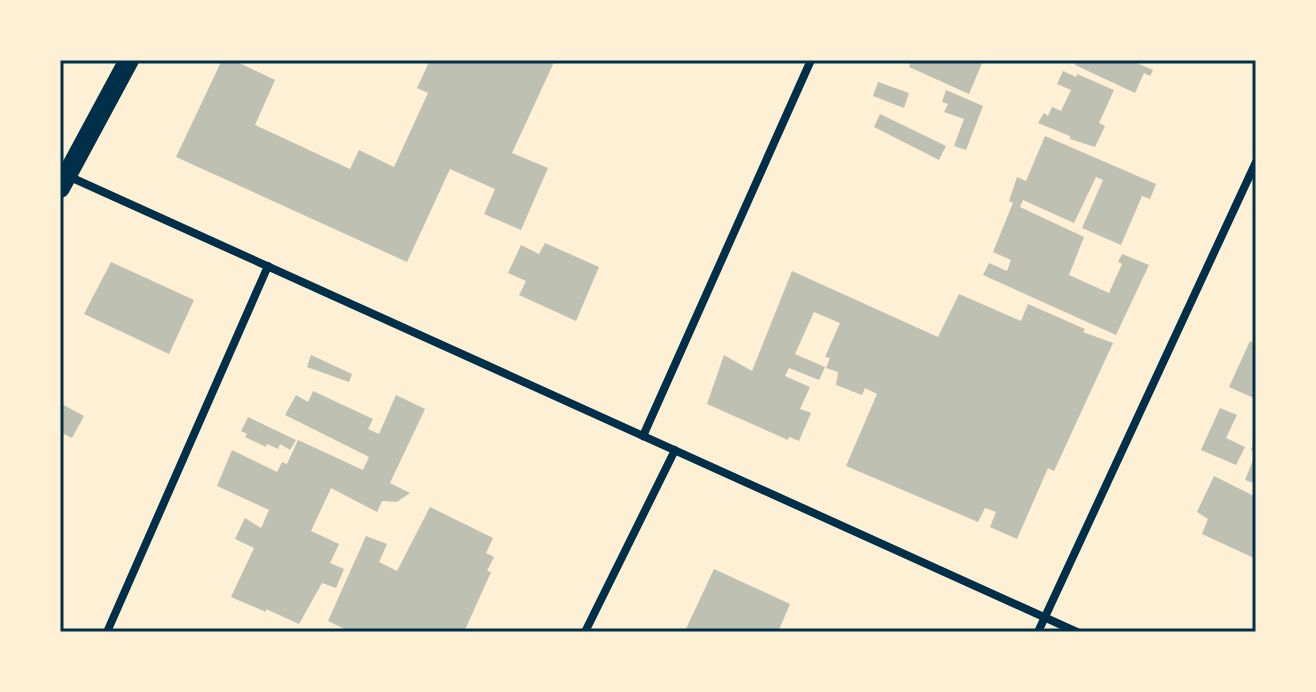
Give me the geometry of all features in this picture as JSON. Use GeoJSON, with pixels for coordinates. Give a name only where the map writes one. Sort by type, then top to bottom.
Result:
{"type":"FeatureCollection","features":[{"type":"Feature","properties":{"kind":"main road"},"geometry":{"type":"LineString","coordinates":[[62,178],[129,60]]}},
{"type":"Feature","properties":{"kind":"street"},"geometry":{"type":"LineString","coordinates":[[643,436],[811,60]]}},
{"type":"Feature","properties":{"kind":"street"},"geometry":{"type":"LineString","coordinates":[[1038,632],[1256,162]]}},
{"type":"Feature","properties":{"kind":"street"},"geometry":{"type":"LineString","coordinates":[[62,178],[268,266],[1077,632]]}},
{"type":"Feature","properties":{"kind":"street"},"geometry":{"type":"LineString","coordinates":[[107,632],[268,266]]}},
{"type":"Feature","properties":{"kind":"street"},"geometry":{"type":"LineString","coordinates":[[585,632],[675,450]]}},
{"type":"Feature","properties":{"kind":"building"},"geometry":{"type":"Polygon","coordinates":[[[222,60],[233,60],[275,80],[255,125],[350,169],[359,150],[394,167],[428,93],[417,88],[430,60],[555,60],[512,153],[548,168],[521,230],[484,214],[495,189],[450,169],[407,262],[176,157],[222,60]]]}},
{"type":"Feature","properties":{"kind":"building"},"geometry":{"type":"Polygon","coordinates":[[[912,60],[976,60],[982,63],[969,94],[909,67],[912,60]]]}},
{"type":"Feature","properties":{"kind":"building"},"geometry":{"type":"Polygon","coordinates":[[[1077,60],[1130,60],[1153,70],[1150,76],[1144,73],[1135,93],[1075,65],[1077,60]]]}},
{"type":"Feature","properties":{"kind":"building"},"geometry":{"type":"Polygon","coordinates":[[[1063,71],[1114,90],[1099,123],[1105,126],[1095,147],[1038,123],[1044,113],[1048,116],[1052,107],[1061,111],[1071,90],[1057,84],[1063,71]]]}},
{"type":"Feature","properties":{"kind":"building"},"geometry":{"type":"Polygon","coordinates":[[[878,82],[909,93],[904,108],[873,96],[878,82]]]}},
{"type":"Feature","properties":{"kind":"building"},"geometry":{"type":"Polygon","coordinates":[[[946,90],[983,106],[966,150],[954,146],[964,119],[944,112],[948,104],[942,102],[946,90]]]}},
{"type":"Feature","properties":{"kind":"building"},"geometry":{"type":"Polygon","coordinates":[[[880,114],[946,146],[939,160],[874,127],[880,114]]]}},
{"type":"Feature","properties":{"kind":"building"},"geometry":{"type":"Polygon","coordinates":[[[1045,136],[1156,184],[1150,199],[1142,196],[1121,245],[1082,228],[1103,180],[1096,177],[1074,223],[1023,200],[1020,207],[1084,237],[1069,275],[1109,293],[1122,264],[1118,262],[1122,254],[1149,265],[1116,335],[983,275],[989,263],[1007,271],[1011,260],[993,252],[1013,203],[1009,201],[1017,177],[1026,181],[1045,136]]]}},
{"type":"Feature","properties":{"kind":"building"},"geometry":{"type":"Polygon","coordinates":[[[545,243],[599,267],[576,321],[519,295],[526,281],[508,273],[521,245],[539,254],[545,243]]]}},
{"type":"Feature","properties":{"kind":"building"},"geometry":{"type":"Polygon","coordinates":[[[111,262],[194,300],[169,354],[84,314],[111,262]]]}},
{"type":"Feature","properties":{"kind":"building"},"geometry":{"type":"Polygon","coordinates":[[[792,271],[938,337],[959,294],[1021,321],[1028,304],[1085,329],[1083,332],[1113,343],[1054,471],[1048,468],[1017,539],[990,527],[996,512],[985,508],[978,522],[846,466],[877,394],[865,388],[862,395],[836,385],[838,372],[826,368],[830,358],[825,357],[840,323],[814,312],[795,354],[825,367],[819,380],[789,368],[785,376],[810,387],[800,409],[811,413],[799,441],[789,437],[788,440],[707,404],[724,355],[752,371],[792,271]]]}},
{"type":"Feature","properties":{"kind":"building"},"geometry":{"type":"Polygon","coordinates":[[[1250,341],[1256,344],[1256,399],[1229,387],[1250,341]]]}},
{"type":"Feature","properties":{"kind":"building"},"geometry":{"type":"Polygon","coordinates":[[[311,355],[352,374],[349,382],[307,367],[311,355]]]}},
{"type":"Feature","properties":{"kind":"building"},"geometry":{"type":"Polygon","coordinates":[[[313,391],[373,419],[368,429],[379,434],[396,395],[425,409],[390,483],[410,493],[397,502],[382,501],[377,512],[331,488],[311,531],[339,544],[330,563],[344,569],[336,588],[322,583],[299,624],[231,597],[254,548],[235,539],[245,518],[261,528],[269,510],[217,486],[232,450],[277,472],[282,462],[287,464],[298,440],[363,470],[369,457],[285,415],[296,395],[308,402],[313,391]]]}},
{"type":"Feature","properties":{"kind":"building"},"geometry":{"type":"Polygon","coordinates":[[[60,403],[84,416],[72,438],[60,432],[60,403]]]}},
{"type":"Feature","properties":{"kind":"building"},"geometry":{"type":"Polygon","coordinates":[[[1220,408],[1237,415],[1226,438],[1245,447],[1236,465],[1201,450],[1220,408]]]}},
{"type":"Feature","properties":{"kind":"building"},"geometry":{"type":"Polygon","coordinates":[[[248,417],[296,440],[290,450],[280,444],[278,449],[267,444],[266,447],[245,437],[247,434],[241,431],[248,417]]]}},
{"type":"Feature","properties":{"kind":"building"},"geometry":{"type":"Polygon","coordinates":[[[1256,453],[1256,484],[1245,480],[1256,453]]]}},
{"type":"Feature","properties":{"kind":"building"},"geometry":{"type":"Polygon","coordinates":[[[1214,476],[1256,497],[1256,559],[1202,534],[1208,519],[1197,512],[1214,476]]]}},
{"type":"Feature","properties":{"kind":"building"},"geometry":{"type":"Polygon","coordinates":[[[430,507],[493,538],[486,553],[494,557],[487,571],[491,572],[464,632],[351,632],[328,621],[366,536],[387,544],[379,562],[397,571],[430,507]]]}},
{"type":"Feature","properties":{"kind":"building"},"geometry":{"type":"Polygon","coordinates":[[[714,569],[790,604],[778,632],[685,631],[714,569]]]}}]}
